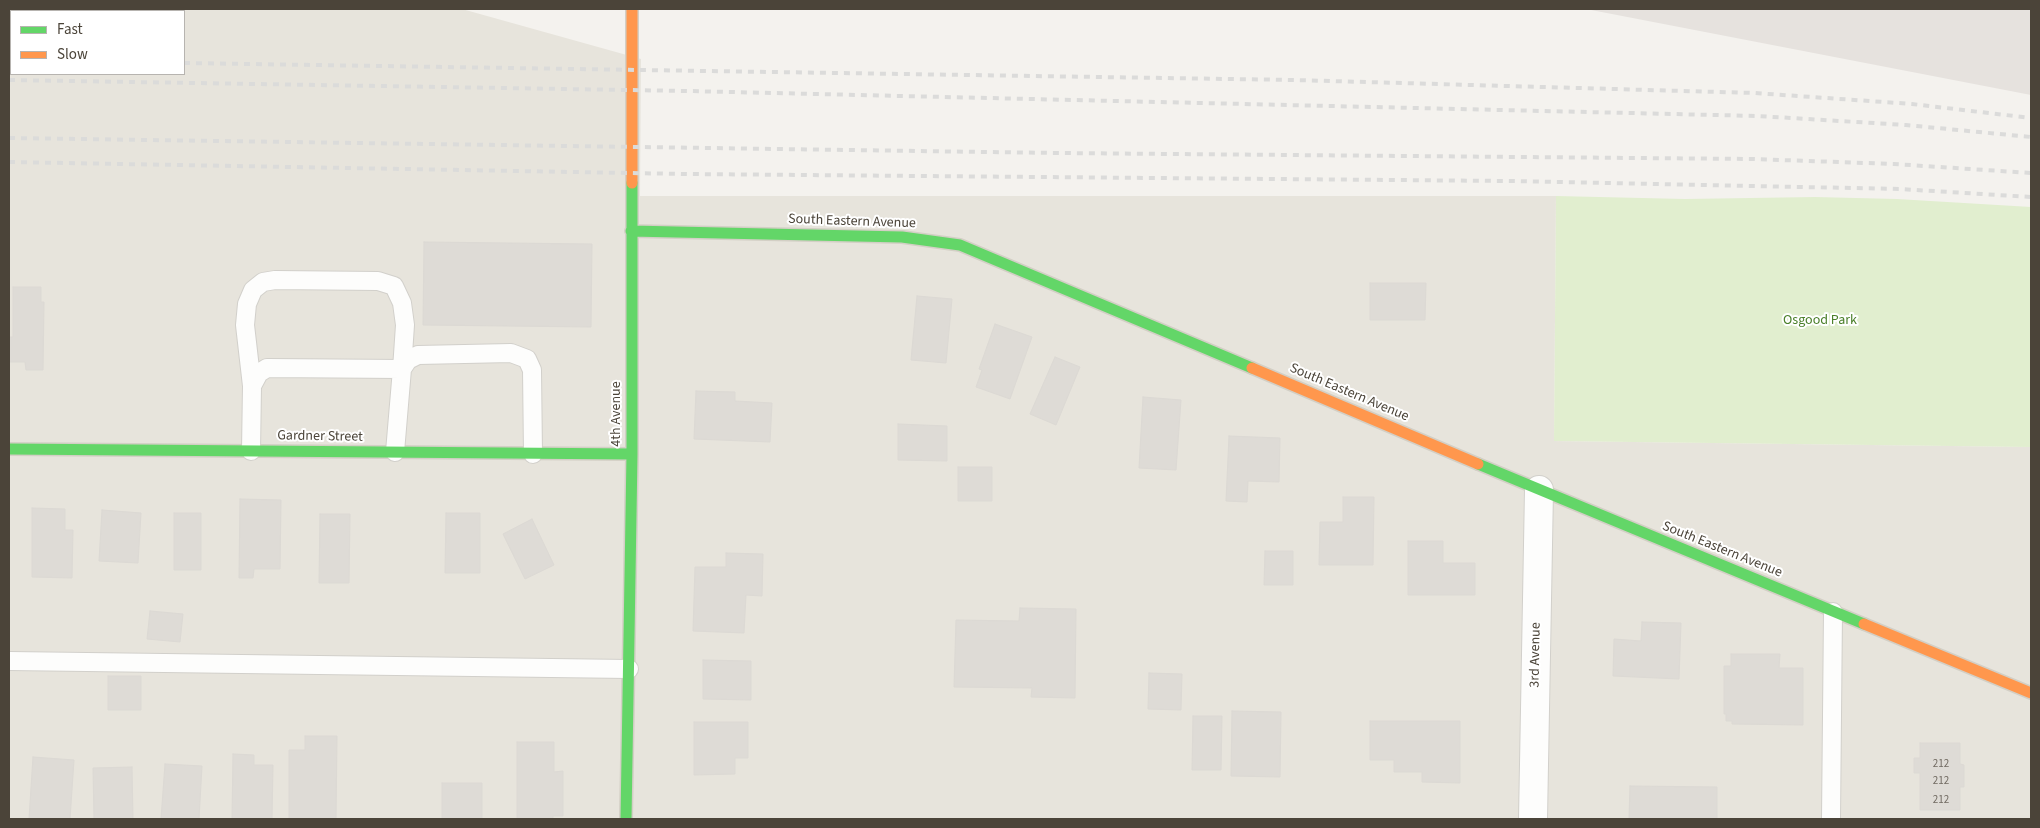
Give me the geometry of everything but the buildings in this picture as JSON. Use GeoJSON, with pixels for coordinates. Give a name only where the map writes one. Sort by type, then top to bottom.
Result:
{"type":"FeatureCollection","features":[{"type":"Feature","properties":{"kind":"street","name":"4th Avenue"},"geometry":{"type":"LineString","coordinates":[[626,819],[632,454],[632,9]]}},
{"type":"Feature","properties":{"kind":"street","name":"South Eastern Avenue"},"geometry":{"type":"LineString","coordinates":[[631,231],[902,236],[960,244],[1539,490],[2031,693]]}},
{"type":"Feature","properties":{"kind":"street","name":"Gardner Street"},"geometry":{"type":"LineString","coordinates":[[9,448],[632,454]]}},
{"type":"Feature","properties":{"kind":"street","name":"3rd Avenue"},"geometry":{"type":"LineString","coordinates":[[1533,819],[1539,490]]}},
{"type":"Feature","properties":{"kind":"lane"},"geometry":{"type":"LineString","coordinates":[[251,451],[252,386],[245,325],[246,304],[252,290],[263,282],[275,280],[378,281],[394,286],[402,303],[405,325],[395,452]]}},
{"type":"Feature","properties":{"kind":"lane"},"geometry":{"type":"LineString","coordinates":[[402,369],[408,360],[418,355],[511,354],[527,358],[532,370],[533,454]]}},
{"type":"Feature","properties":{"kind":"lane"},"geometry":{"type":"LineString","coordinates":[[252,386],[259,373],[267,368],[402,369]]}},
{"type":"Feature","properties":{"kind":"lane"},"geometry":{"type":"LineString","coordinates":[[1831,819],[1833,612]]}},
{"type":"Feature","properties":{"kind":"lane"},"geometry":{"type":"LineString","coordinates":[[9,661],[629,669]]}},
{"type":"Feature","properties":{"kind":"shaded area"},"geometry":{"type":"Polygon","coordinates":[[[9,9],[462,9],[641,59],[640,196],[1556,196],[1554,441],[2031,447],[2031,819],[9,819],[9,9]]]}},
{"type":"Feature","properties":{"kind":"shaded area"},"geometry":{"type":"Polygon","coordinates":[[[1586,9],[2031,9],[2031,95],[1586,9]]]}},
{"type":"Feature","properties":{"kind":"green space","name":"Osgood Park"},"geometry":{"type":"Polygon","coordinates":[[[1556,196],[1685,199],[1815,197],[1897,199],[2031,207],[2031,447],[1554,441],[1556,196]]]}},
{"type":"Feature","properties":{"kind":"railway"},"geometry":{"type":"LineString","coordinates":[[185,63],[1295,80],[1755,93],[1912,104],[2031,118]]}},
{"type":"Feature","properties":{"kind":"railway"},"geometry":{"type":"LineString","coordinates":[[9,80],[688,91],[1758,116],[1906,125],[2031,137]]}},
{"type":"Feature","properties":{"kind":"railway"},"geometry":{"type":"LineString","coordinates":[[9,138],[1058,153],[1753,159],[1894,164],[2031,173]]}},
{"type":"Feature","properties":{"kind":"railway"},"geometry":{"type":"LineString","coordinates":[[9,162],[686,174],[1510,181],[1900,189],[2031,197]]}},
{"type":"Feature","properties":{"kind":"traffic: fast"},"geometry":{"type":"LineString","coordinates":[[626,819],[632,454],[632,183]]}},
{"type":"Feature","properties":{"kind":"traffic: fast"},"geometry":{"type":"LineString","coordinates":[[631,231],[902,237],[960,245],[1252,368]]}},
{"type":"Feature","properties":{"kind":"traffic: fast"},"geometry":{"type":"LineString","coordinates":[[9,449],[632,454]]}},
{"type":"Feature","properties":{"kind":"traffic: fast"},"geometry":{"type":"LineString","coordinates":[[1478,464],[1864,624]]}},
{"type":"Feature","properties":{"kind":"traffic: slow"},"geometry":{"type":"LineString","coordinates":[[632,9],[632,183]]}},
{"type":"Feature","properties":{"kind":"traffic: slow"},"geometry":{"type":"LineString","coordinates":[[1252,368],[1478,464]]}},
{"type":"Feature","properties":{"kind":"traffic: slow"},"geometry":{"type":"LineString","coordinates":[[1864,624],[2031,693]]}}]}
